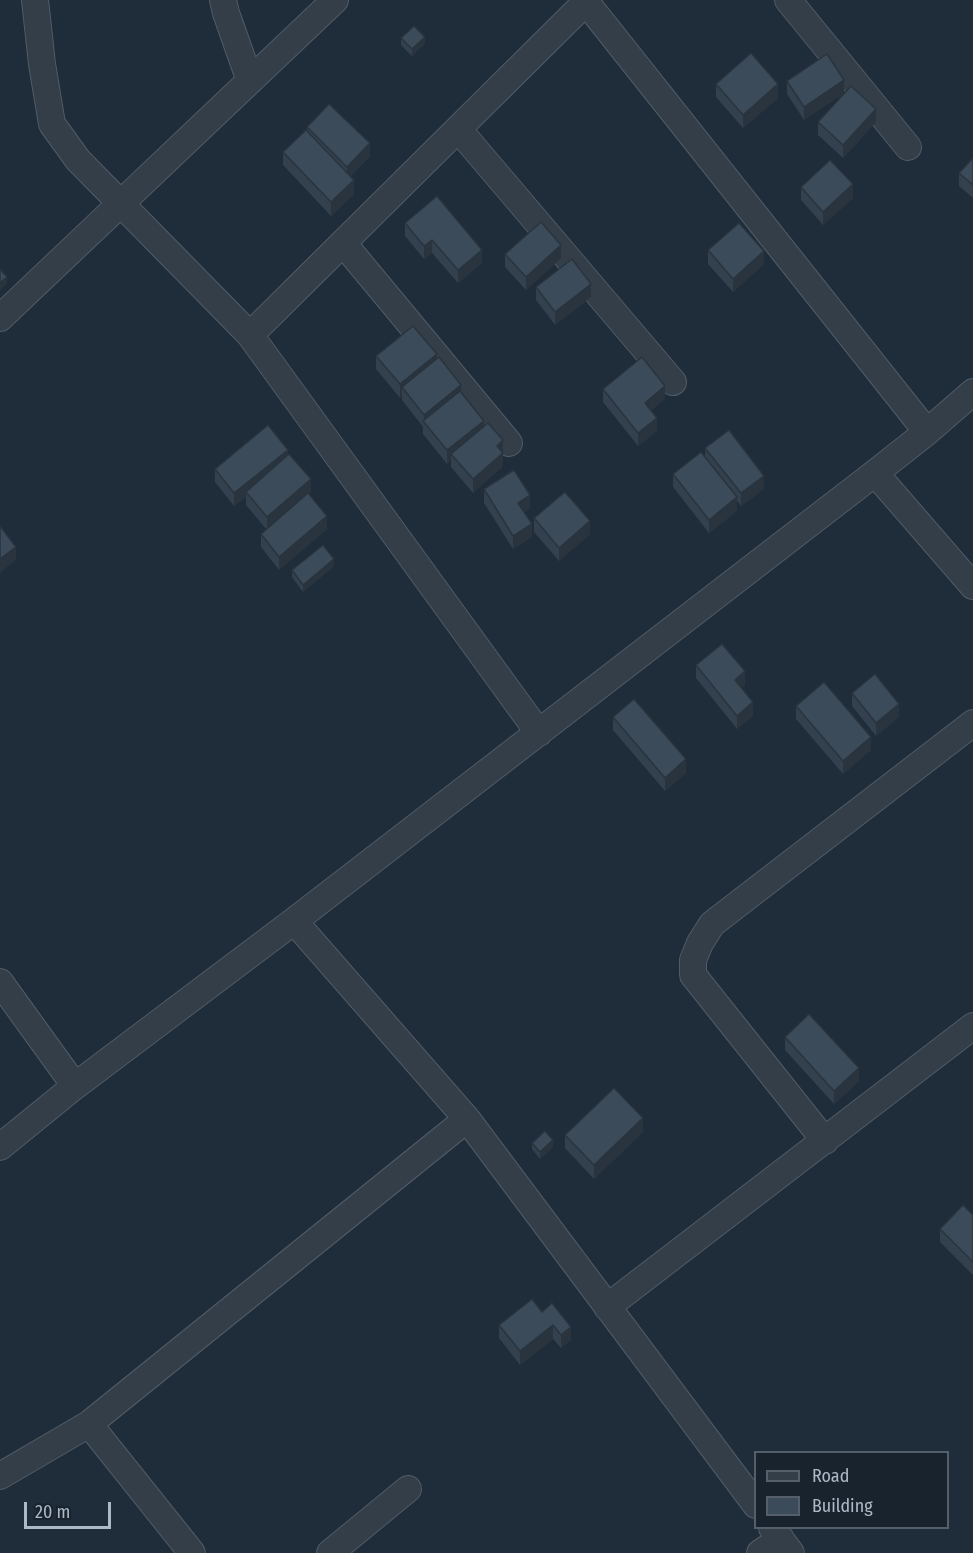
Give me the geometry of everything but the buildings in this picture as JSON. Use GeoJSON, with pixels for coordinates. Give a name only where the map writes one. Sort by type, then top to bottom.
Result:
{"type":"FeatureCollection","features":[{"type":"Feature","properties":{"kind":"street"},"geometry":{"type":"LineString","coordinates":[[35,0],[52,124],[78,160],[249,335],[539,733]]}},
{"type":"Feature","properties":{"kind":"street"},"geometry":{"type":"LineString","coordinates":[[223,0],[250,81]]}},
{"type":"Feature","properties":{"kind":"street"},"geometry":{"type":"LineString","coordinates":[[0,318],[335,0]]}},
{"type":"Feature","properties":{"kind":"street"},"geometry":{"type":"LineString","coordinates":[[788,0],[908,147]]}},
{"type":"Feature","properties":{"kind":"street"},"geometry":{"type":"LineString","coordinates":[[249,335],[587,1],[927,432]]}},
{"type":"Feature","properties":{"kind":"street"},"geometry":{"type":"LineString","coordinates":[[458,129],[673,382]]}},
{"type":"Feature","properties":{"kind":"street"},"geometry":{"type":"LineString","coordinates":[[343,243],[509,443]]}},
{"type":"Feature","properties":{"kind":"street"},"geometry":{"type":"LineString","coordinates":[[0,1147],[75,1086],[294,921],[875,473],[973,392]]}},
{"type":"Feature","properties":{"kind":"street"},"geometry":{"type":"LineString","coordinates":[[875,473],[973,586]]}},
{"type":"Feature","properties":{"kind":"street"},"geometry":{"type":"LineString","coordinates":[[825,1141],[693,975],[693,960],[712,924],[973,723]]}},
{"type":"Feature","properties":{"kind":"street"},"geometry":{"type":"LineString","coordinates":[[294,921],[467,1119],[754,1502]]}},
{"type":"Feature","properties":{"kind":"street"},"geometry":{"type":"LineString","coordinates":[[0,982],[75,1086]]}},
{"type":"Feature","properties":{"kind":"street"},"geometry":{"type":"LineString","coordinates":[[607,1307],[973,1026]]}},
{"type":"Feature","properties":{"kind":"street"},"geometry":{"type":"LineString","coordinates":[[0,1476],[89,1424],[467,1119]]}},
{"type":"Feature","properties":{"kind":"street"},"geometry":{"type":"LineString","coordinates":[[89,1424],[192,1553]]}},
{"type":"Feature","properties":{"kind":"street"},"geometry":{"type":"LineString","coordinates":[[330,1553],[408,1489]]}}]}
